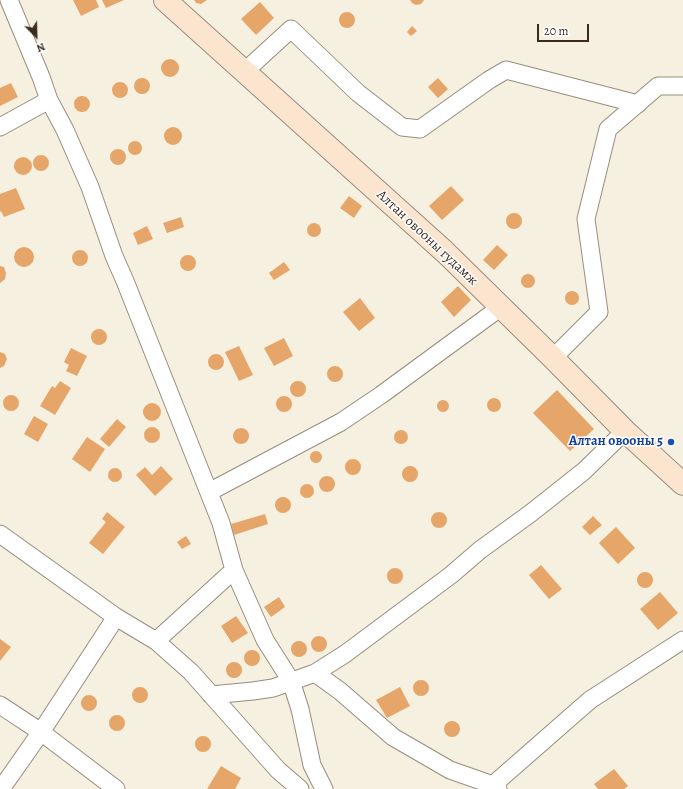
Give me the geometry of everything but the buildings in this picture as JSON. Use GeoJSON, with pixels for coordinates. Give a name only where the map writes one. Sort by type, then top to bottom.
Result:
{"type":"FeatureCollection","features":[{"type":"Feature","properties":{"kind":"main road","name":"Алтан овооны гудамж"},"geometry":{"type":"LineString","coordinates":[[165,0],[445,252],[626,431],[683,484]]}},
{"type":"Feature","properties":{"kind":"street"},"geometry":{"type":"LineString","coordinates":[[9,0],[49,100],[65,130],[90,187],[114,256],[126,281],[221,523],[234,570],[265,640],[291,681],[300,709],[312,765],[324,789]]}},
{"type":"Feature","properties":{"kind":"street"},"geometry":{"type":"LineString","coordinates":[[244,72],[291,30],[358,94],[402,127],[420,129],[489,80],[506,70],[638,104]]}},
{"type":"Feature","properties":{"kind":"street"},"geometry":{"type":"LineString","coordinates":[[553,358],[599,312],[586,218],[608,129],[658,86],[683,86]]}},
{"type":"Feature","properties":{"kind":"street"},"geometry":{"type":"LineString","coordinates":[[0,127],[49,100]]}},
{"type":"Feature","properties":{"kind":"street"},"geometry":{"type":"LineString","coordinates":[[209,492],[341,422],[501,307]]}},
{"type":"Feature","properties":{"kind":"street"},"geometry":{"type":"LineString","coordinates":[[212,695],[253,692],[273,688],[315,673],[345,654],[584,471],[626,431]]}},
{"type":"Feature","properties":{"kind":"street"},"geometry":{"type":"LineString","coordinates":[[0,534],[116,617],[156,641],[191,672],[278,770],[300,789]]}},
{"type":"Feature","properties":{"kind":"street"},"geometry":{"type":"LineString","coordinates":[[156,641],[234,570]]}},
{"type":"Feature","properties":{"kind":"street"},"geometry":{"type":"LineString","coordinates":[[1,789],[41,732],[116,617]]}},
{"type":"Feature","properties":{"kind":"street"},"geometry":{"type":"LineString","coordinates":[[315,673],[340,690],[393,737],[450,770],[496,787],[590,700],[683,640]]}},
{"type":"Feature","properties":{"kind":"street"},"geometry":{"type":"LineString","coordinates":[[0,705],[41,732],[116,789]]}},
{"type":"Feature","properties":{"kind":"place","name":"Алтан овооны 5"},"geometry":{"type":"Point","coordinates":[671,442]}}]}
